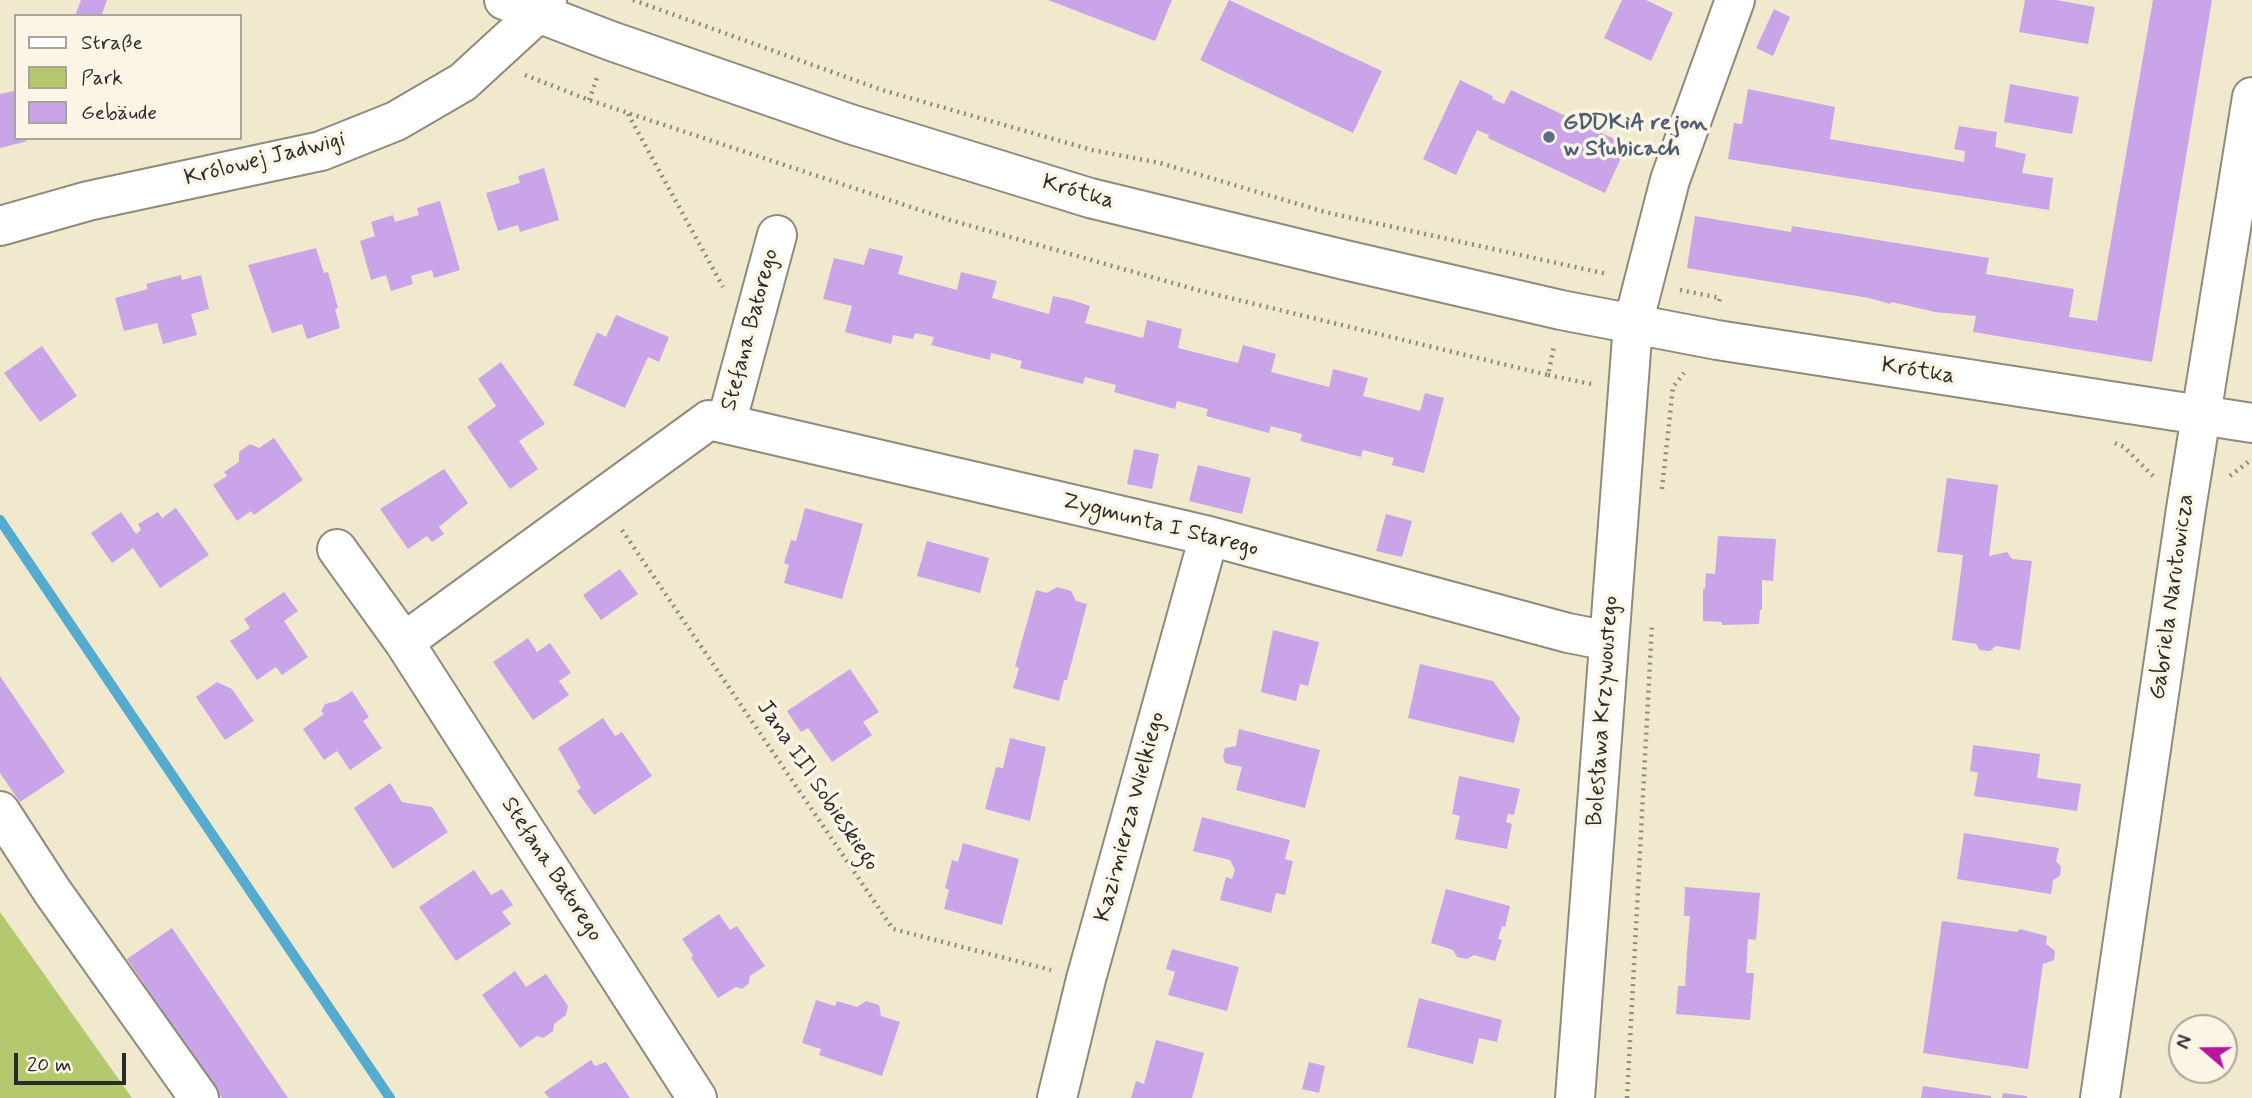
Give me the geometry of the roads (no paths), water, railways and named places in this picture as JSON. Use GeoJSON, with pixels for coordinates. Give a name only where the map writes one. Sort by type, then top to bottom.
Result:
{"type":"FeatureCollection","features":[{"type":"Feature","properties":{"kind":"street"},"geometry":{"type":"LineString","coordinates":[[1633,324],[1670,180],[1735,0]]}},
{"type":"Feature","properties":{"kind":"street","name":"Królowej Jadwigi"},"geometry":{"type":"LineString","coordinates":[[0,226],[88,201],[334,146],[396,121],[463,82],[529,5]]}},
{"type":"Feature","properties":{"kind":"street","name":"Krótka"},"geometry":{"type":"LineString","coordinates":[[529,5],[850,124],[1090,198],[1561,310],[1633,324],[1717,340],[2252,423]]}},
{"type":"Feature","properties":{"kind":"street","name":"Gabriela Narutowicza"},"geometry":{"type":"LineString","coordinates":[[2100,1098],[2184,522],[2203,417],[2215,319],[2252,97]]}},
{"type":"Feature","properties":{"kind":"street","name":"Stefana Batorego"},"geometry":{"type":"LineString","coordinates":[[404,642],[600,497],[717,422],[749,337],[777,235]]}},
{"type":"Feature","properties":{"kind":"street","name":"Bolesława Krzywoustego"},"geometry":{"type":"LineString","coordinates":[[1575,1098],[1633,324]]}},
{"type":"Feature","properties":{"kind":"street","name":"Zygmunta I Starego"},"geometry":{"type":"LineString","coordinates":[[717,422],[1209,536],[1568,633],[1609,641]]}},
{"type":"Feature","properties":{"kind":"street","name":"Kazimierza Wielkiego"},"geometry":{"type":"LineString","coordinates":[[1057,1098],[1086,979],[1209,536]]}},
{"type":"Feature","properties":{"kind":"street","name":"Stefana Batorego"},"geometry":{"type":"LineString","coordinates":[[337,549],[404,642],[696,1098]]}},
{"type":"Feature","properties":{"kind":"street"},"geometry":{"type":"LineString","coordinates":[[0,811],[52,891],[199,1098]]}},
{"type":"Feature","properties":{"kind":"waterway"},"geometry":{"type":"LineString","coordinates":[[0,520],[390,1098]]}},
{"type":"Feature","properties":{"kind":"place","name":"GDDKiA rejon w Słubicach"},"geometry":{"type":"Point","coordinates":[1549,137]}}]}
